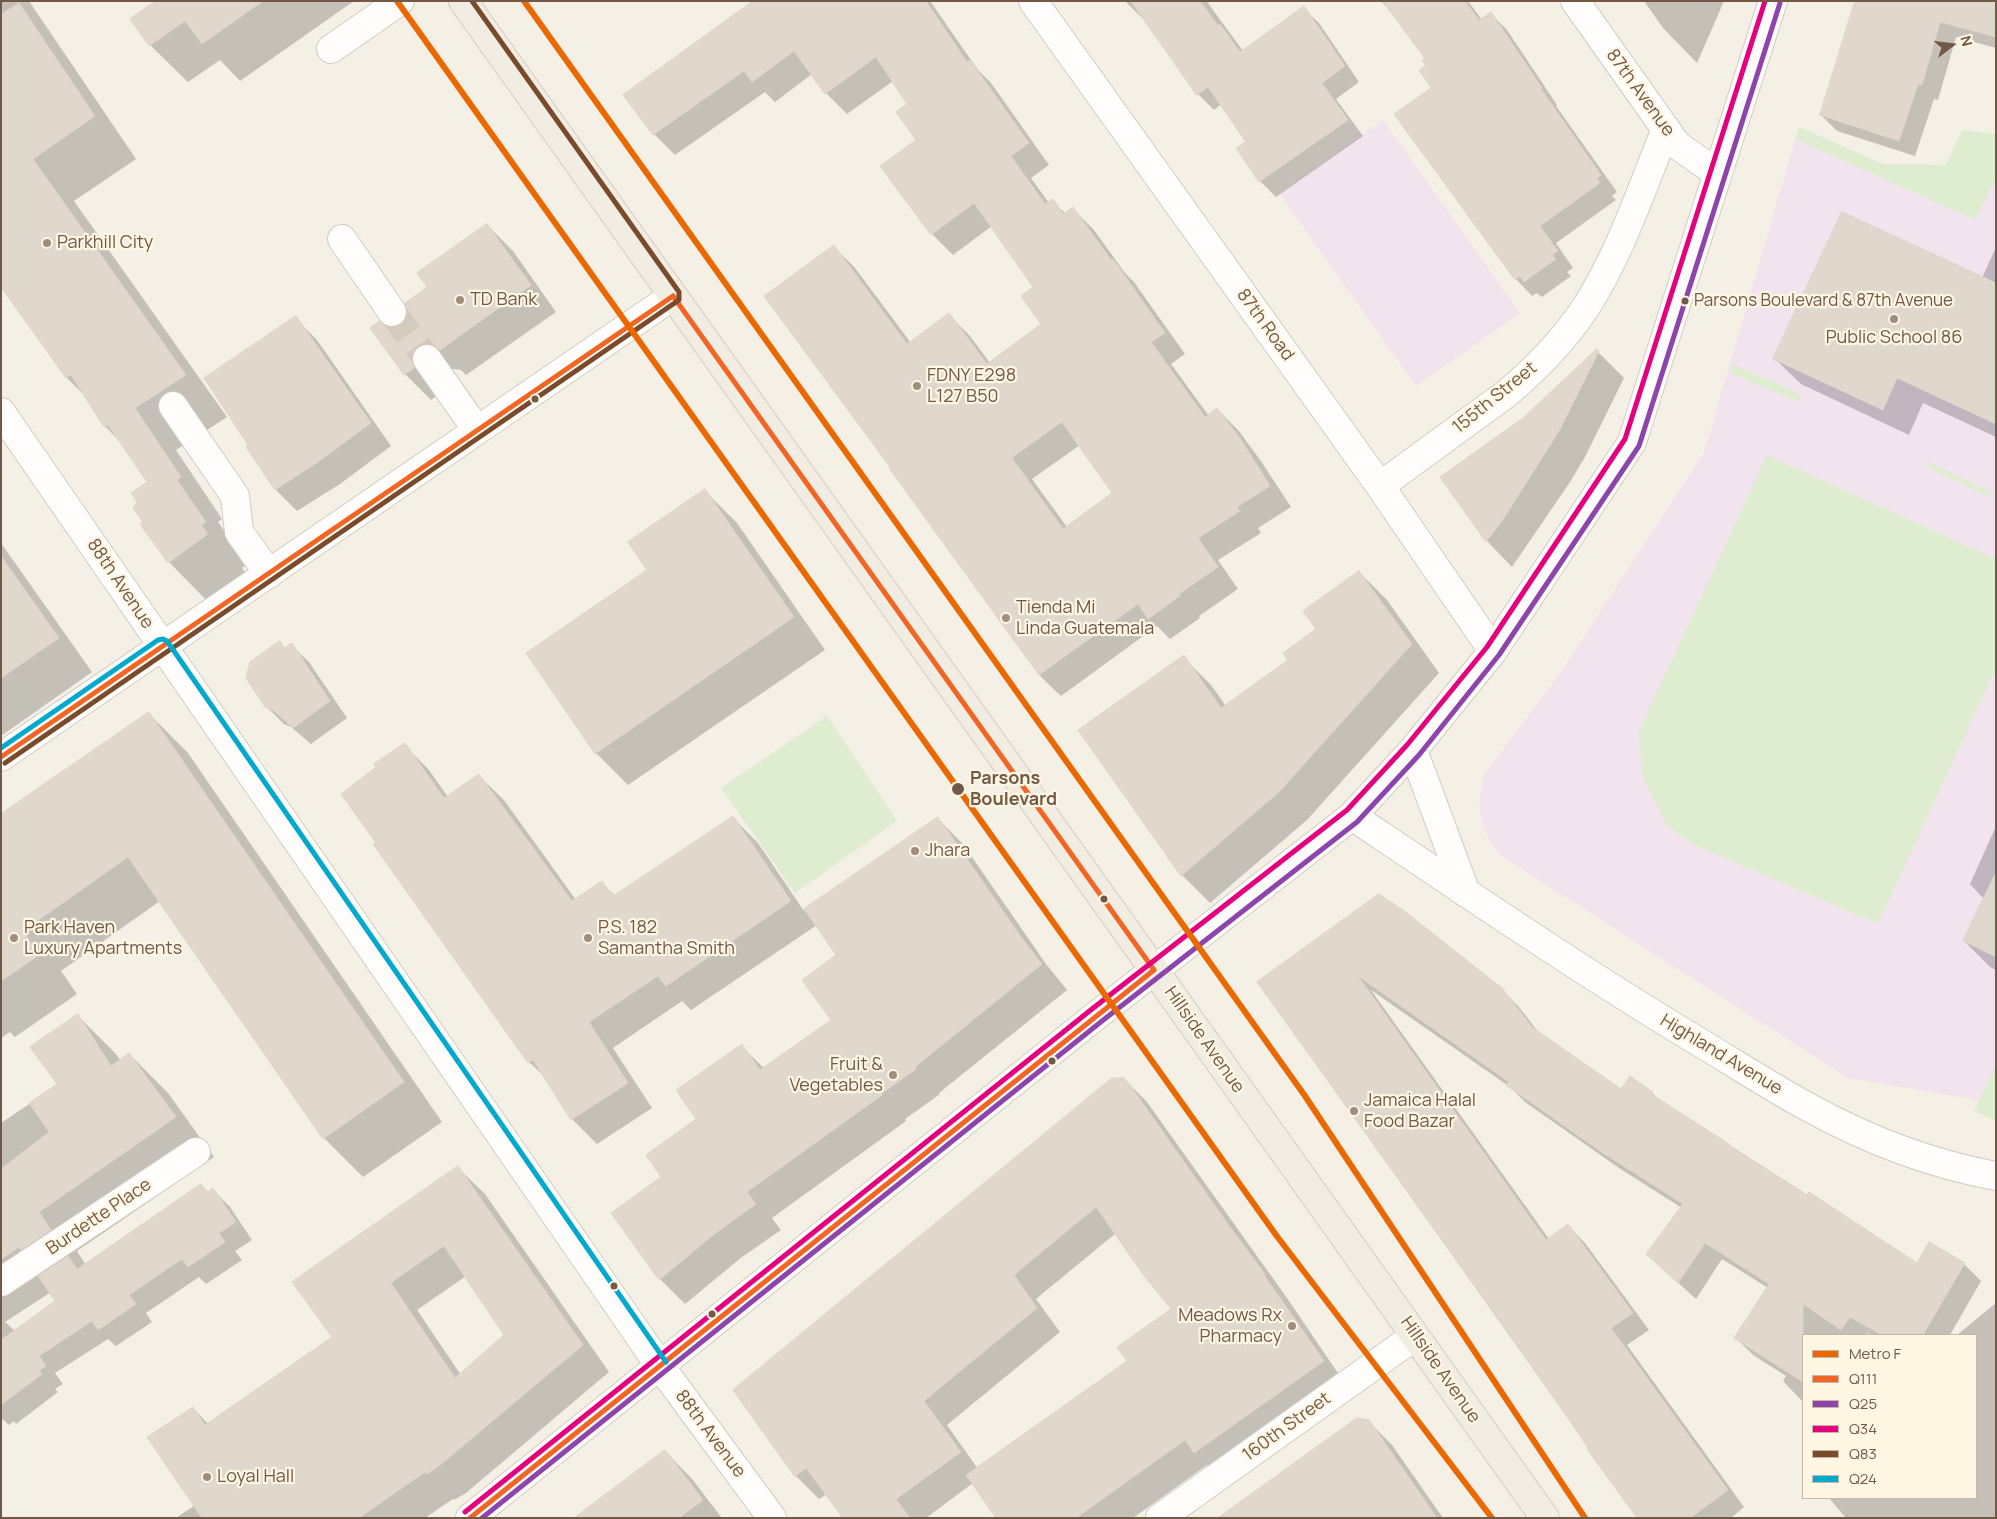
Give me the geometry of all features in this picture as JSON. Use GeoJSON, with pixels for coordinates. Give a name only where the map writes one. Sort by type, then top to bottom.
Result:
{"type":"FeatureCollection","features":[{"type":"Feature","properties":{"kind":"main road","name":"Hillside Avenue"},"geometry":{"type":"LineString","coordinates":[[463,1],[1545,1518]]}},
{"type":"Feature","properties":{"kind":"street"},"geometry":{"type":"LineString","coordinates":[[331,49],[400,1]]}},
{"type":"Feature","properties":{"kind":"street","name":"87th Road"},"geometry":{"type":"LineString","coordinates":[[1032,1],[1380,486],[1493,651]]}},
{"type":"Feature","properties":{"kind":"street","name":"87th Avenue"},"geometry":{"type":"LineString","coordinates":[[1575,1],[1677,145],[1717,173]]}},
{"type":"Feature","properties":{"kind":"street"},"geometry":{"type":"LineString","coordinates":[[470,1518],[1154,970],[1352,816],[1413,750],[1493,651],[1632,442],[1773,1]]}},
{"type":"Feature","properties":{"kind":"street","name":"155th Street"},"geometry":{"type":"LineString","coordinates":[[1380,486],[1506,394],[1523,380],[1568,332],[1603,276],[1666,129]]}},
{"type":"Feature","properties":{"kind":"street"},"geometry":{"type":"LineString","coordinates":[[342,239],[392,312]]}},
{"type":"Feature","properties":{"kind":"street"},"geometry":{"type":"LineString","coordinates":[[1,756],[673,296]]}},
{"type":"Feature","properties":{"kind":"street"},"geometry":{"type":"LineString","coordinates":[[427,359],[477,430]]}},
{"type":"Feature","properties":{"kind":"street"},"geometry":{"type":"LineString","coordinates":[[173,406],[235,496],[239,532],[268,574]]}},
{"type":"Feature","properties":{"kind":"street","name":"88th Avenue"},"geometry":{"type":"LineString","coordinates":[[1,412],[660,1366],[772,1518]]}},
{"type":"Feature","properties":{"kind":"street"},"geometry":{"type":"LineString","coordinates":[[1413,750],[1466,893]]}},
{"type":"Feature","properties":{"kind":"street","name":"Highland Avenue"},"geometry":{"type":"LineString","coordinates":[[1352,816],[1466,893],[1661,1019],[1809,1107],[1872,1137],[1938,1162],[1996,1176]]}},
{"type":"Feature","properties":{"kind":"street","name":"Burdette Place"},"geometry":{"type":"LineString","coordinates":[[1,1282],[196,1152]]}},
{"type":"Feature","properties":{"kind":"street","name":"160th Street"},"geometry":{"type":"LineString","coordinates":[[1160,1518],[1415,1336]]}},
{"type":"Feature","properties":{"kind":"shaded area"},"geometry":{"type":"Polygon","coordinates":[[[1383,120],[1520,313],[1416,386],[1280,194],[1383,120]]]}},
{"type":"Feature","properties":{"kind":"shaded area"},"geometry":{"type":"Polygon","coordinates":[[[1799,127],[1883,164],[1946,165],[1962,130],[1996,134],[1996,1103],[1848,1078],[1500,855],[1490,841],[1483,826],[1479,806],[1484,775],[1561,672],[1704,453],[1799,127]]]}},
{"type":"Feature","properties":{"kind":"green space"},"geometry":{"type":"Polygon","coordinates":[[[1799,127],[1883,164],[1946,165],[1962,130],[1996,134],[1996,179],[1975,220],[1795,139],[1799,127]]]}},
{"type":"Feature","properties":{"kind":"green space"},"geometry":{"type":"Polygon","coordinates":[[[1734,365],[1801,394],[1799,402],[1730,373],[1734,365]]]}},
{"type":"Feature","properties":{"kind":"green space"},"geometry":{"type":"Polygon","coordinates":[[[1767,455],[1996,559],[1996,668],[1878,924],[1694,845],[1667,826],[1642,775],[1639,731],[1767,455]]]}},
{"type":"Feature","properties":{"kind":"green space"},"geometry":{"type":"Polygon","coordinates":[[[1928,462],[1991,492],[1989,497],[1926,467],[1928,462]]]}},
{"type":"Feature","properties":{"kind":"green space"},"geometry":{"type":"Polygon","coordinates":[[[827,716],[897,821],[795,893],[721,788],[827,716]]]}},
{"type":"Feature","properties":{"kind":"green space"},"geometry":{"type":"Polygon","coordinates":[[[1996,1064],[1996,1121],[1974,1111],[1996,1064]]]}},
{"type":"Feature","properties":{"kind":"building"},"geometry":{"type":"Polygon","coordinates":[[[156,1],[263,1],[202,44],[185,21],[149,46],[130,19],[156,1]]]}},
{"type":"Feature","properties":{"kind":"building"},"geometry":{"type":"Polygon","coordinates":[[[753,1],[926,1],[967,62],[970,60],[1029,143],[1011,156],[1045,204],[1053,199],[1063,214],[1073,207],[1112,261],[1113,259],[1165,333],[1151,342],[1205,417],[1217,408],[1240,438],[1270,486],[1237,507],[1240,511],[1198,538],[1218,567],[1179,594],[1180,596],[1148,619],[1138,604],[1039,675],[890,467],[764,296],[834,245],[907,344],[949,313],[987,364],[1041,324],[1021,296],[1033,287],[974,203],[931,235],[880,166],[916,140],[896,112],[907,104],[876,57],[825,94],[794,51],[752,82],[744,71],[653,135],[623,95],[753,1]],[[1062,422],[1012,458],[1063,529],[1112,493],[1062,422]]]}},
{"type":"Feature","properties":{"kind":"building"},"geometry":{"type":"Polygon","coordinates":[[[1131,1],[1200,1],[1218,26],[1220,24],[1240,52],[1304,6],[1345,66],[1322,83],[1348,120],[1259,182],[1236,148],[1246,142],[1208,87],[1197,95],[1131,1]]]}},
{"type":"Feature","properties":{"kind":"building"},"geometry":{"type":"Polygon","coordinates":[[[1383,1],[1465,1],[1479,20],[1491,12],[1541,89],[1601,175],[1597,178],[1600,183],[1540,226],[1558,251],[1552,255],[1556,259],[1524,282],[1520,276],[1515,280],[1394,114],[1431,88],[1419,70],[1426,65],[1422,60],[1425,59],[1383,1]]]}},
{"type":"Feature","properties":{"kind":"building"},"geometry":{"type":"Polygon","coordinates":[[[1855,1],[1996,1],[1996,37],[1940,22],[1922,85],[1918,84],[1899,141],[1820,115],[1855,1]]]}},
{"type":"Feature","properties":{"kind":"building"},"geometry":{"type":"Polygon","coordinates":[[[19,3],[95,116],[33,159],[186,375],[135,408],[181,477],[177,480],[206,522],[201,525],[208,534],[168,563],[140,524],[143,522],[133,508],[137,502],[131,493],[147,482],[108,425],[104,427],[71,375],[66,378],[1,287],[1,15],[19,3]]]}},
{"type":"Feature","properties":{"kind":"building","name":"Public School 86"},"geometry":{"type":"Polygon","coordinates":[[[1842,212],[1996,283],[1996,424],[1897,378],[1883,410],[1773,359],[1842,212]]]}},
{"type":"Feature","properties":{"kind":"building","name":"TD Bank"},"geometry":{"type":"Polygon","coordinates":[[[487,224],[531,285],[440,350],[434,345],[426,343],[418,347],[413,353],[411,360],[414,368],[404,375],[370,328],[379,321],[393,328],[401,325],[408,311],[405,303],[427,287],[417,273],[487,224]]]}},
{"type":"Feature","properties":{"kind":"building"},"geometry":{"type":"Polygon","coordinates":[[[296,316],[371,423],[318,462],[275,490],[204,378],[296,316]]]}},
{"type":"Feature","properties":{"kind":"building"},"geometry":{"type":"Polygon","coordinates":[[[1597,349],[1599,351],[1559,431],[1504,518],[1486,542],[1440,477],[1523,418],[1597,349]]]}},
{"type":"Feature","properties":{"kind":"building"},"geometry":{"type":"Polygon","coordinates":[[[705,489],[794,617],[595,754],[526,653],[647,570],[628,542],[705,489]]]}},
{"type":"Feature","properties":{"kind":"building"},"geometry":{"type":"Polygon","coordinates":[[[1,556],[59,638],[1,678],[1,556]]]}},
{"type":"Feature","properties":{"kind":"building"},"geometry":{"type":"Polygon","coordinates":[[[1359,571],[1412,644],[1279,792],[1181,876],[1078,730],[1184,655],[1221,708],[1288,660],[1283,653],[1316,629],[1303,611],[1359,571]]]}},
{"type":"Feature","properties":{"kind":"building"},"geometry":{"type":"Polygon","coordinates":[[[280,641],[284,648],[292,643],[330,701],[293,728],[273,710],[265,707],[246,678],[250,662],[280,641]]]}},
{"type":"Feature","properties":{"kind":"building"},"geometry":{"type":"Polygon","coordinates":[[[149,712],[404,1082],[323,1139],[128,857],[23,931],[39,955],[1,981],[1,814],[149,712]]]}},
{"type":"Feature","properties":{"kind":"building","name":"P.S. 182 Samantha Smith"},"geometry":{"type":"Polygon","coordinates":[[[405,743],[444,798],[479,774],[572,901],[602,881],[613,896],[733,816],[791,901],[666,986],[658,976],[589,1022],[628,1083],[571,1120],[533,1060],[528,1063],[373,844],[376,843],[341,794],[376,767],[374,764],[405,743]]]}},
{"type":"Feature","properties":{"kind":"building"},"geometry":{"type":"Polygon","coordinates":[[[938,817],[1021,937],[1042,964],[915,1067],[916,1069],[747,1192],[756,1204],[717,1232],[659,1280],[611,1213],[661,1177],[646,1155],[696,1119],[676,1090],[742,1044],[760,1070],[831,1020],[802,980],[836,955],[804,909],[938,817]]]}},
{"type":"Feature","properties":{"kind":"building"},"geometry":{"type":"Polygon","coordinates":[[[1996,872],[1996,957],[1963,941],[1996,872]]]}},
{"type":"Feature","properties":{"kind":"building"},"geometry":{"type":"Polygon","coordinates":[[[1379,894],[1403,910],[1502,988],[1532,1027],[1621,1089],[1630,1076],[1653,1092],[1651,1094],[1728,1145],[1807,1195],[1809,1192],[1917,1263],[1929,1242],[1965,1263],[1924,1334],[1880,1334],[1850,1317],[1841,1330],[1803,1304],[1802,1381],[1734,1338],[1769,1284],[1705,1243],[1678,1283],[1646,1254],[1683,1204],[1600,1151],[1506,1085],[1509,1082],[1358,976],[1546,1240],[1568,1224],[1633,1313],[1611,1328],[1728,1490],[1690,1518],[1637,1518],[1587,1449],[1572,1424],[1510,1335],[1257,982],[1379,894]]]}},
{"type":"Feature","properties":{"kind":"building"},"geometry":{"type":"Polygon","coordinates":[[[78,1014],[111,1066],[129,1053],[176,1117],[39,1212],[51,1230],[21,1250],[19,1247],[1,1259],[1,1169],[49,1132],[29,1103],[57,1084],[30,1047],[78,1014]]]}},
{"type":"Feature","properties":{"kind":"building"},"geometry":{"type":"Polygon","coordinates":[[[1112,1078],[1124,1078],[1132,1088],[1265,1274],[1324,1361],[1194,1453],[1185,1440],[1076,1518],[996,1518],[966,1475],[1127,1361],[1117,1347],[1171,1309],[1145,1277],[1096,1207],[1014,1275],[1037,1308],[924,1401],[961,1452],[896,1499],[910,1518],[843,1518],[806,1468],[795,1477],[733,1390],[1112,1078]]]}},
{"type":"Feature","properties":{"kind":"building"},"geometry":{"type":"Polygon","coordinates":[[[458,1166],[583,1345],[439,1466],[427,1474],[425,1472],[359,1518],[202,1518],[147,1437],[193,1407],[205,1425],[332,1337],[292,1282],[458,1166]],[[444,1246],[391,1283],[455,1378],[504,1335],[444,1246]]]}},
{"type":"Feature","properties":{"kind":"building"},"geometry":{"type":"Polygon","coordinates":[[[201,1184],[207,1192],[213,1188],[236,1222],[219,1233],[225,1242],[188,1267],[182,1259],[129,1295],[136,1304],[98,1330],[92,1321],[39,1356],[46,1366],[39,1371],[42,1374],[1,1405],[1,1340],[55,1301],[38,1276],[68,1256],[77,1269],[201,1184]]]}},
{"type":"Feature","properties":{"kind":"building"},"geometry":{"type":"Polygon","coordinates":[[[1357,1418],[1369,1420],[1437,1518],[1218,1518],[1357,1418]]]}},
{"type":"Feature","properties":{"kind":"building"},"geometry":{"type":"Polygon","coordinates":[[[665,1450],[703,1500],[679,1518],[574,1518],[665,1450]]]}},
{"type":"Feature","properties":{"kind":"tunnel"},"geometry":{"type":"LineString","coordinates":[[392,312],[427,359]]}},
{"type":"Feature","properties":{"kind":"metro line","name":"F"},"geometry":{"type":"LineString","coordinates":[[397,1],[1276,1235],[1492,1518]]}},
{"type":"Feature","properties":{"kind":"metro line","name":"F"},"geometry":{"type":"LineString","coordinates":[[524,1],[1305,1096],[1585,1518]]}},
{"type":"Feature","properties":{"kind":"transit line","name":"Q83"},"geometry":{"type":"LineString","coordinates":[[5,763],[679,300],[679,292],[472,1]]}},
{"type":"Feature","properties":{"kind":"transit line","name":"Q34"},"geometry":{"type":"LineString","coordinates":[[465,1512],[1092,1009],[1347,810],[1407,745],[1487,647],[1625,439],[1765,1]]}},
{"type":"Feature","properties":{"kind":"transit line","name":"Q25"},"geometry":{"type":"LineString","coordinates":[[482,1518],[1102,1021],[1357,822],[1419,755],[1499,655],[1639,446],[1780,3]]}},
{"type":"Feature","properties":{"kind":"transit line","name":"Q111"},"geometry":{"type":"LineString","coordinates":[[673,296],[1154,970]]}},
{"type":"Feature","properties":{"kind":"transit line","name":"Q111"},"geometry":{"type":"LineString","coordinates":[[1,757],[673,296]]}},
{"type":"Feature","properties":{"kind":"transit line","name":"Q24"},"geometry":{"type":"LineString","coordinates":[[1,748],[158,640],[163,639],[167,641],[666,1362]]}},
{"type":"Feature","properties":{"kind":"transit line","name":"Q111"},"geometry":{"type":"LineString","coordinates":[[470,1518],[1154,970]]}},
{"type":"Feature","properties":{"kind":"place","name":"Parkhill City"},"geometry":{"type":"Point","coordinates":[47,243]}},
{"type":"Feature","properties":{"kind":"place","name":"TD Bank"},"geometry":{"type":"Point","coordinates":[460,300]}},
{"type":"Feature","properties":{"kind":"place","name":"Parsons Boulevard & 87th Avenue"},"geometry":{"type":"Point","coordinates":[1685,301]}},
{"type":"Feature","properties":{"kind":"place","name":"Public School 86"},"geometry":{"type":"Point","coordinates":[1894,319]}},
{"type":"Feature","properties":{"kind":"place","name":"FDNY E298 L127 B50"},"geometry":{"type":"Point","coordinates":[917,386]}},
{"type":"Feature","properties":{"kind":"place","name":"Tienda Mi Linda Guatemala"},"geometry":{"type":"Point","coordinates":[1006,618]}},
{"type":"Feature","properties":{"kind":"place","name":"Parsons Boulevard"},"geometry":{"type":"Point","coordinates":[958,789]}},
{"type":"Feature","properties":{"kind":"place","name":"Jhara"},"geometry":{"type":"Point","coordinates":[915,851]}},
{"type":"Feature","properties":{"kind":"place","name":"Park Haven Luxury Apartments"},"geometry":{"type":"Point","coordinates":[14,938]}},
{"type":"Feature","properties":{"kind":"place","name":"P.S. 182 Samantha Smith"},"geometry":{"type":"Point","coordinates":[588,938]}},
{"type":"Feature","properties":{"kind":"place","name":"Fruit & Vegetables"},"geometry":{"type":"Point","coordinates":[893,1075]}},
{"type":"Feature","properties":{"kind":"place","name":"Jamaica Halal Food Bazar"},"geometry":{"type":"Point","coordinates":[1354,1111]}},
{"type":"Feature","properties":{"kind":"place","name":"Meadows Rx Pharmacy"},"geometry":{"type":"Point","coordinates":[1292,1326]}},
{"type":"Feature","properties":{"kind":"place","name":"Loyal Hall"},"geometry":{"type":"Point","coordinates":[207,1477]}}]}
